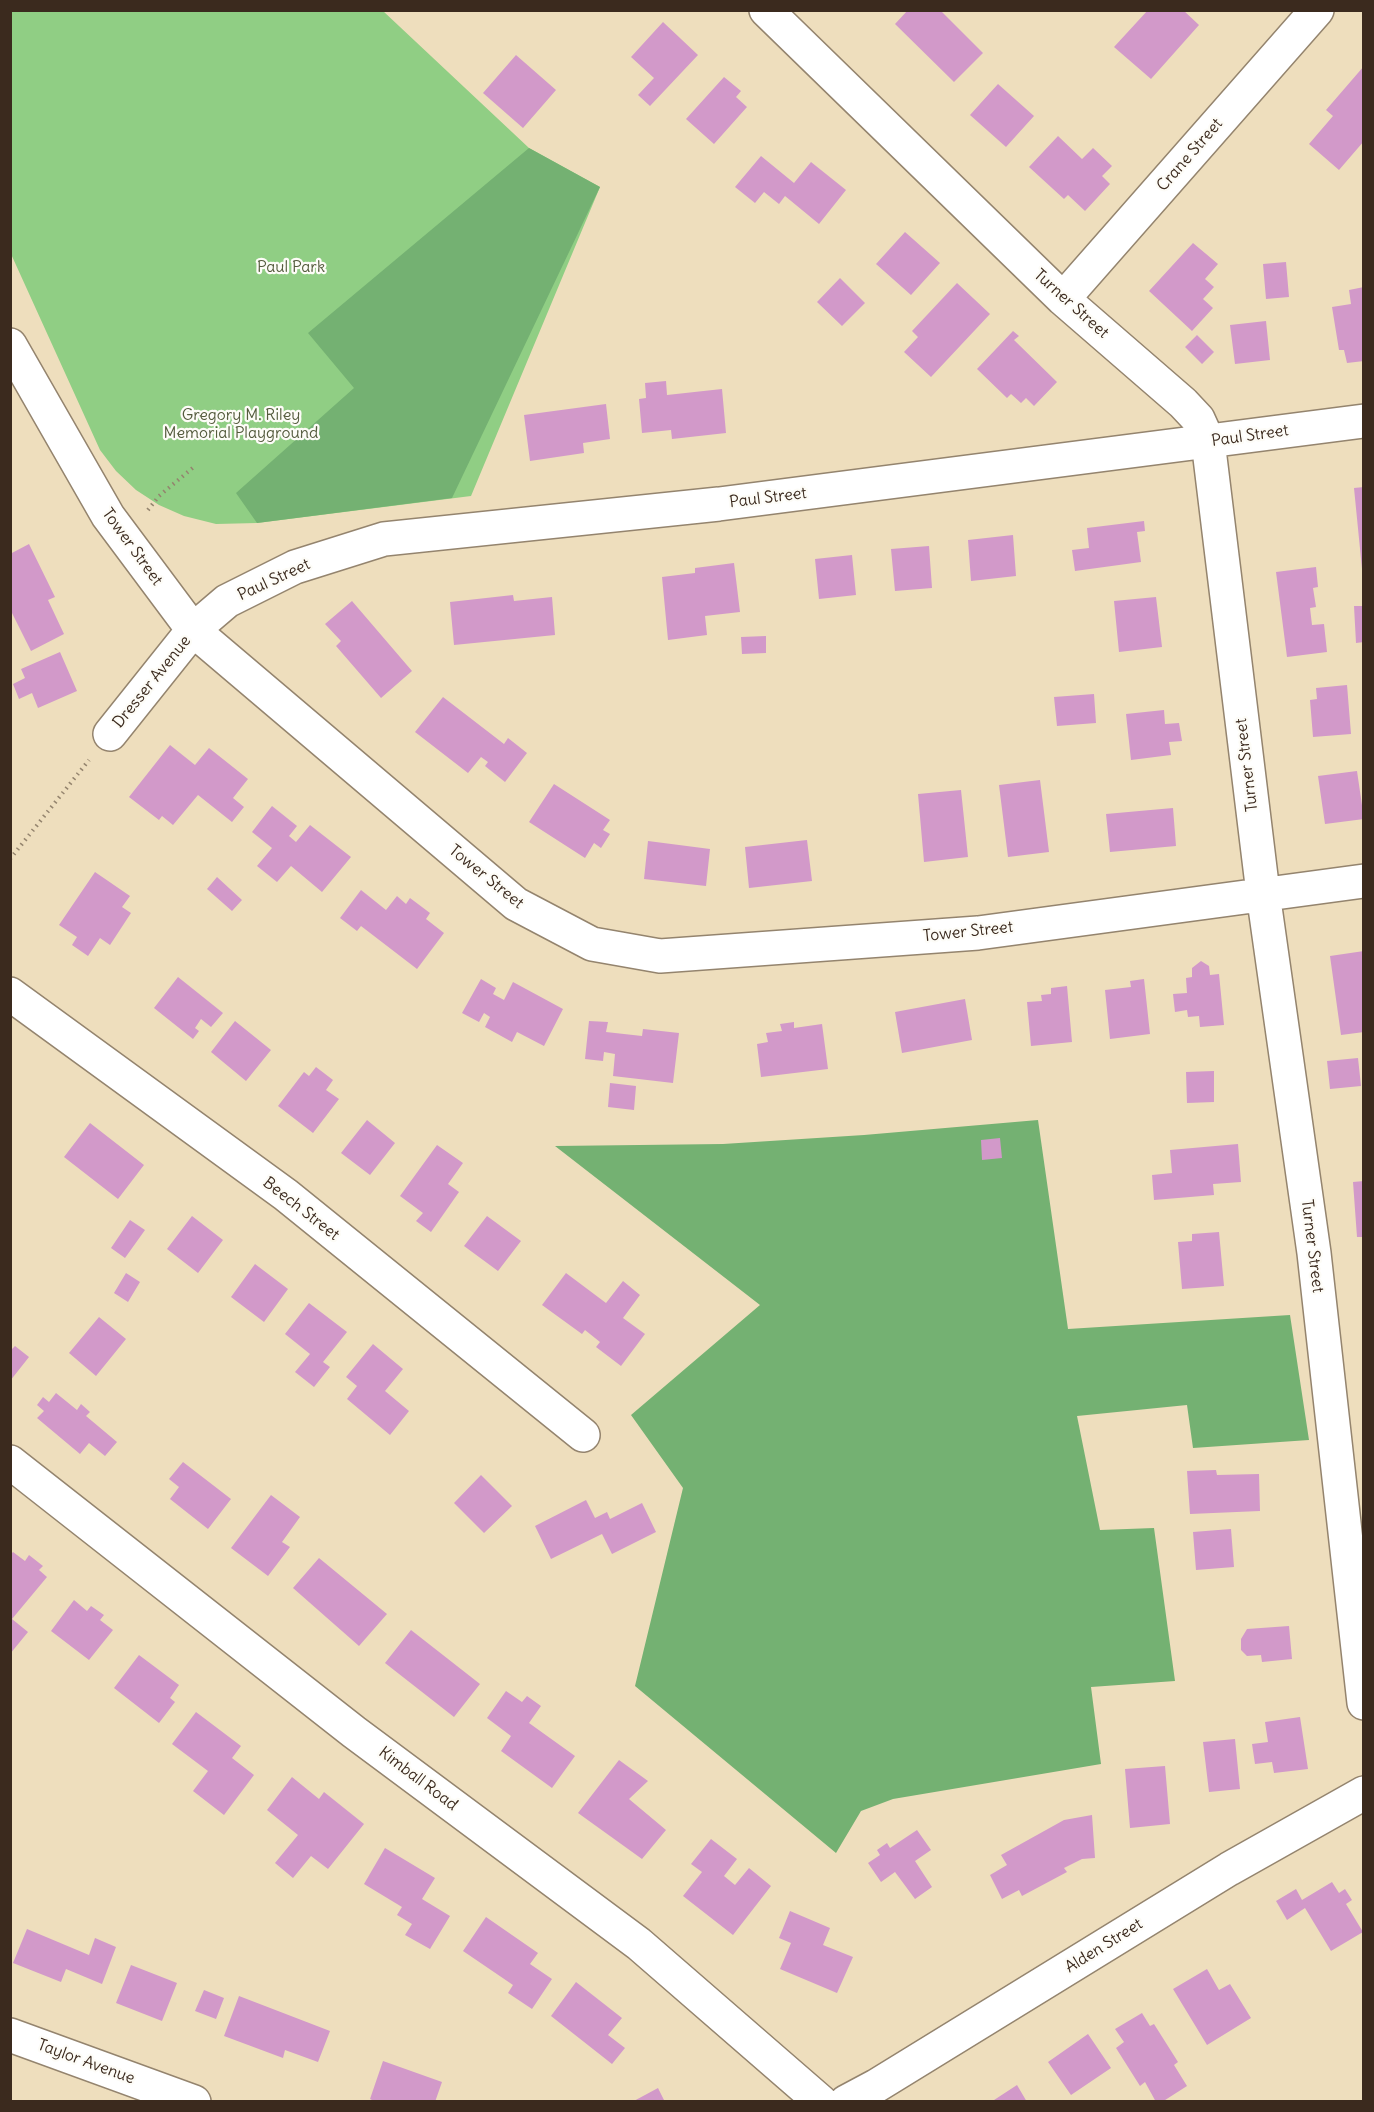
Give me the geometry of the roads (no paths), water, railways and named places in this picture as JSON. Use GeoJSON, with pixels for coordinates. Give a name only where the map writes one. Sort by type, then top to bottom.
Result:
{"type":"FeatureCollection","features":[{"type":"Feature","properties":{"kind":"street","name":"Crane Street"},"geometry":{"type":"LineString","coordinates":[[1063,299],[1317,10]]}},
{"type":"Feature","properties":{"kind":"street","name":"Turner Street"},"geometry":{"type":"LineString","coordinates":[[774,13],[1063,299],[1183,403],[1198,419],[1208,441],[1263,893],[1314,1252],[1364,1702]]}},
{"type":"Feature","properties":{"kind":"street","name":"Tower Street"},"geometry":{"type":"LineString","coordinates":[[10,345],[108,516],[193,630],[516,904],[592,944],[660,956],[966,934],[1364,881]]}},
{"type":"Feature","properties":{"kind":"street","name":"Paul Street"},"geometry":{"type":"LineString","coordinates":[[193,630],[227,601],[295,567],[384,539],[719,504],[1364,421]]}},
{"type":"Feature","properties":{"kind":"street","name":"Dresser Avenue"},"geometry":{"type":"LineString","coordinates":[[110,734],[193,630]]}},
{"type":"Feature","properties":{"kind":"street","name":"Beech Street"},"geometry":{"type":"LineString","coordinates":[[10,994],[286,1196],[584,1435]]}},
{"type":"Feature","properties":{"kind":"street","name":"Kimball Road"},"geometry":{"type":"LineString","coordinates":[[10,1462],[354,1732],[639,1944],[821,2102]]}},
{"type":"Feature","properties":{"kind":"street","name":"Alden Street"},"geometry":{"type":"LineString","coordinates":[[846,2102],[876,2086],[1229,1869],[1364,1793]]}},
{"type":"Feature","properties":{"kind":"street","name":"Taylor Avenue"},"geometry":{"type":"LineString","coordinates":[[10,2036],[195,2102]]}},
{"type":"Feature","properties":{"kind":"park label","name":"Paul Park"},"geometry":{"type":"Point","coordinates":[291,267]}},
{"type":"Feature","properties":{"kind":"park label","name":"Gregory M. Riley Memorial Playground"},"geometry":{"type":"Point","coordinates":[241,424]}}]}
